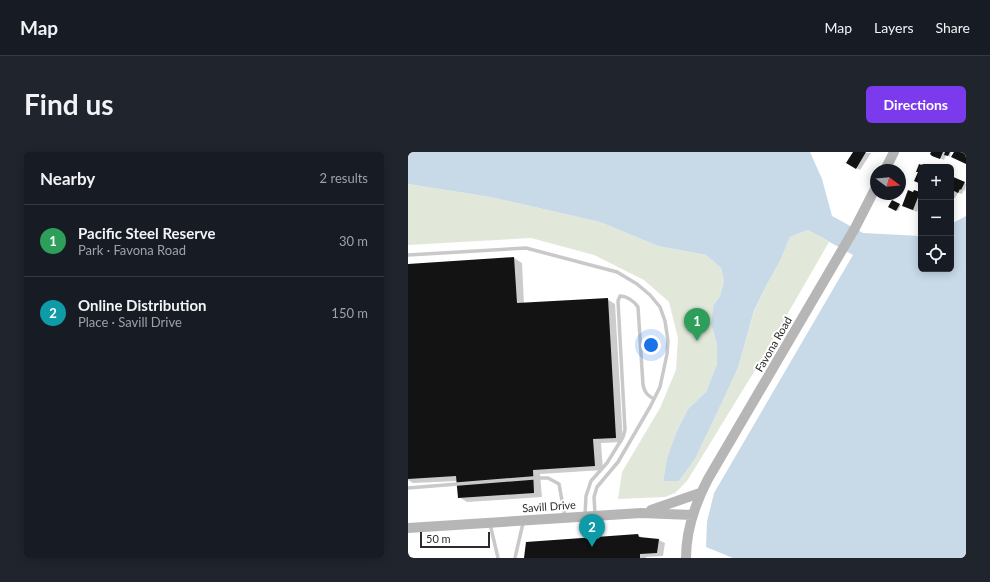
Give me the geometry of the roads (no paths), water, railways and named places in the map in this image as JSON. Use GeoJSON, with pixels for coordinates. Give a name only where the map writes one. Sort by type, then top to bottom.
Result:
{"type":"FeatureCollection","features":[{"type":"Feature","properties":{"kind":"main road"},"geometry":{"type":"LineString","coordinates":[[888,164],[894,152]]}},
{"type":"Feature","properties":{"kind":"main road","name":"Favona Road"},"geometry":{"type":"LineString","coordinates":[[686,558],[688,533],[692,515],[700,494],[855,228],[870,199]]}},
{"type":"Feature","properties":{"kind":"main road"},"geometry":{"type":"LineString","coordinates":[[641,513],[661,508],[700,494]]}},
{"type":"Feature","properties":{"kind":"main road","name":"Savill Drive"},"geometry":{"type":"LineString","coordinates":[[408,528],[590,515],[641,513],[692,515]]}},
{"type":"Feature","properties":{"kind":"lane"},"geometry":{"type":"LineString","coordinates":[[408,255],[526,248],[605,268],[624,276],[638,284],[650,295],[660,308],[665,321],[668,340],[667,354],[660,387],[618,462],[597,487],[590,515]]}},
{"type":"Feature","properties":{"kind":"lane"},"geometry":{"type":"LineString","coordinates":[[590,515],[586,496],[591,481],[607,463],[623,437],[625,430],[618,301],[620,296],[624,296],[638,307],[643,385],[647,395],[654,399]]}},
{"type":"Feature","properties":{"kind":"lane"},"geometry":{"type":"LineString","coordinates":[[408,488],[548,478],[558,484],[565,517]]}},
{"type":"Feature","properties":{"kind":"lane"},"geometry":{"type":"LineString","coordinates":[[515,558],[524,520]]}},
{"type":"Feature","properties":{"kind":"lane"},"geometry":{"type":"LineString","coordinates":[[490,522],[498,558]]}},
{"type":"Feature","properties":{"kind":"water"},"geometry":{"type":"Polygon","coordinates":[[[408,152],[810,152],[822,179],[832,216],[863,233],[918,236],[918,272],[954,272],[954,222],[966,216],[966,558],[733,558],[706,547],[707,522],[714,493],[853,255],[808,230],[790,237],[780,261],[754,311],[738,368],[695,459],[679,481],[663,481],[667,458],[676,433],[688,409],[706,392],[717,364],[717,344],[711,324],[713,306],[720,296],[724,281],[721,268],[706,255],[658,246],[600,222],[490,197],[408,184],[408,152]]]}},
{"type":"Feature","properties":{"kind":"place","name":"Pacific Steel Reserve"},"geometry":{"type":"Point","coordinates":[697,341]}},
{"type":"Feature","properties":{"kind":"place","name":"Online Distribution"},"geometry":{"type":"Point","coordinates":[592,547]}}]}
